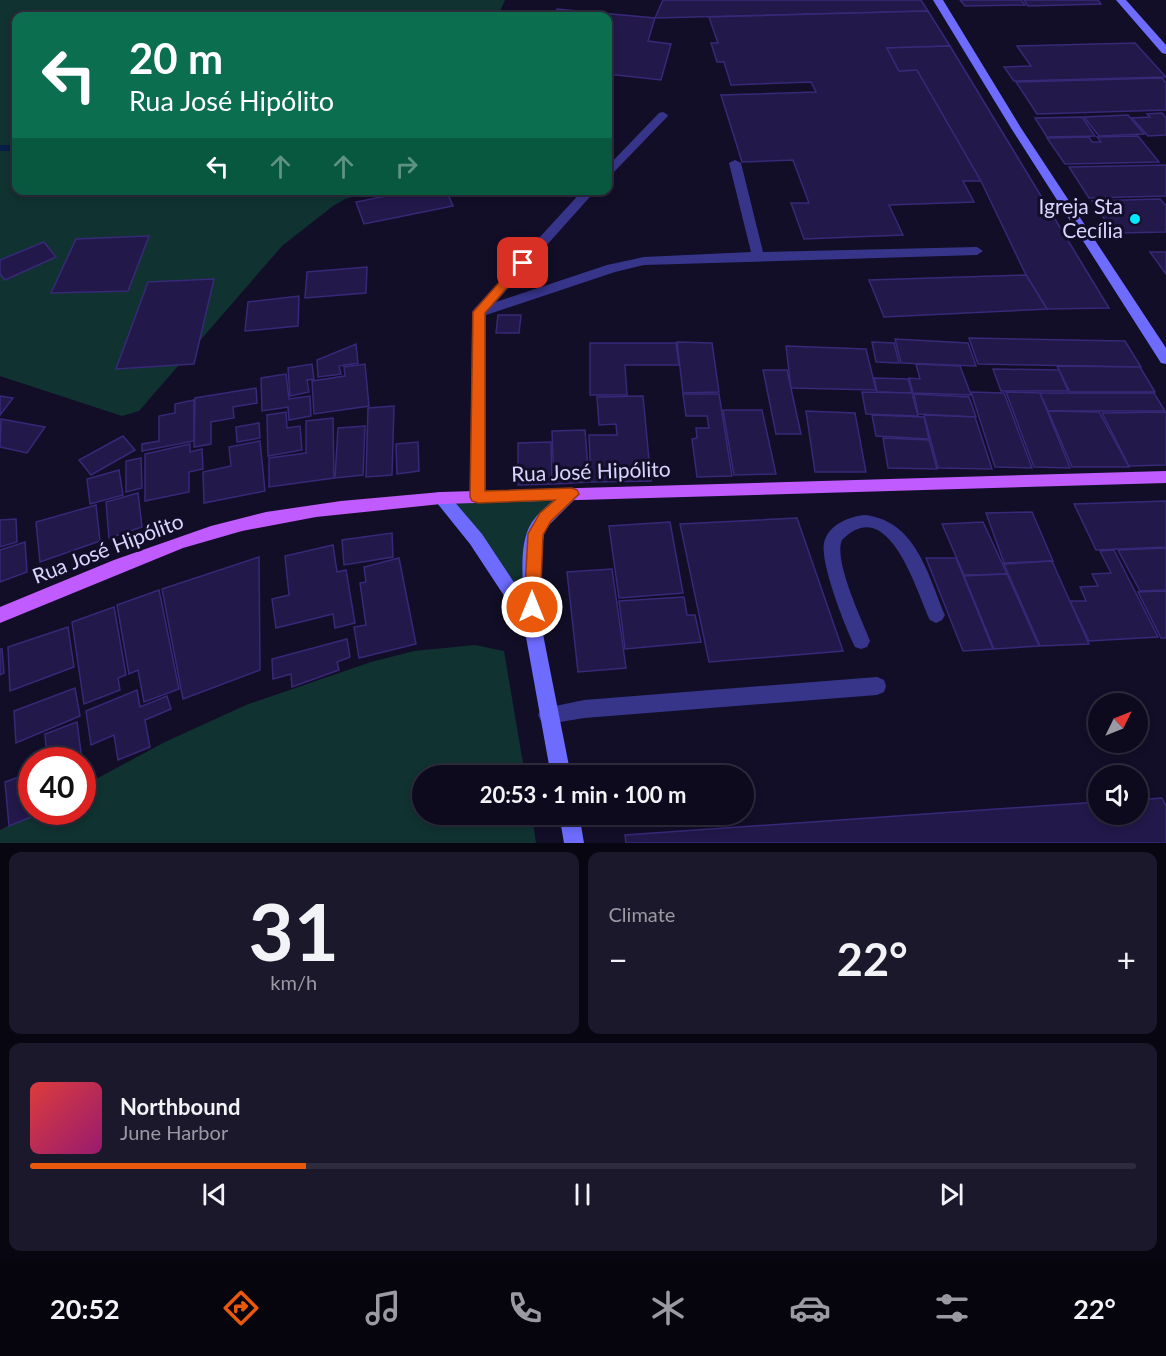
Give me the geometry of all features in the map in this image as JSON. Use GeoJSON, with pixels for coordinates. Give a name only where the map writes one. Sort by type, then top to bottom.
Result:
{"type":"FeatureCollection","features":[{"type":"Feature","properties":{"kind":"main road"},"geometry":{"type":"LineString","coordinates":[[938,0],[1016,128],[1166,358]]}},
{"type":"Feature","properties":{"kind":"main road"},"geometry":{"type":"LineString","coordinates":[[1121,0],[1166,51]]}},
{"type":"Feature","properties":{"kind":"main road","name":"Rua José Hipólito"},"geometry":{"type":"LineString","coordinates":[[0,615],[171,544],[245,524],[328,510],[441,498],[1166,477]]}},
{"type":"Feature","properties":{"kind":"main road"},"geometry":{"type":"LineString","coordinates":[[559,765],[532,624],[532,569],[535,534],[546,517],[572,494]]}},
{"type":"Feature","properties":{"kind":"main road"},"geometry":{"type":"LineString","coordinates":[[441,498],[476,539],[532,624]]}},
{"type":"Feature","properties":{"kind":"main road"},"geometry":{"type":"LineString","coordinates":[[571,825],[574,843]]}},
{"type":"Feature","properties":{"kind":"lane"},"geometry":{"type":"LineString","coordinates":[[612,168],[663,115]]}},
{"type":"Feature","properties":{"kind":"lane"},"geometry":{"type":"LineString","coordinates":[[735,163],[758,257]]}},
{"type":"Feature","properties":{"kind":"lane"},"geometry":{"type":"LineString","coordinates":[[478,497],[479,312],[585,195]]}},
{"type":"Feature","properties":{"kind":"lane"},"geometry":{"type":"LineString","coordinates":[[479,312],[630,264],[662,260],[977,252]]}},
{"type":"Feature","properties":{"kind":"lane"},"geometry":{"type":"LineString","coordinates":[[861,641],[836,570],[832,549],[836,536],[854,524],[874,523],[885,527],[903,542],[909,550],[936,615]]}},
{"type":"Feature","properties":{"kind":"lane"},"geometry":{"type":"LineString","coordinates":[[548,715],[584,709],[877,686]]}},
{"type":"Feature","properties":{"kind":"green space"},"geometry":{"type":"Polygon","coordinates":[[[0,0],[505,0],[500,12],[12,12],[12,195],[358,195],[333,206],[282,246],[139,411],[122,416],[0,376],[0,0]]]}},
{"type":"Feature","properties":{"kind":"green space"},"geometry":{"type":"Polygon","coordinates":[[[559,499],[544,512],[527,609],[448,503],[559,499]]]}},
{"type":"Feature","properties":{"kind":"green space"},"geometry":{"type":"Polygon","coordinates":[[[475,645],[504,651],[523,765],[412,765],[412,825],[533,825],[536,843],[0,843],[0,830],[18,821],[18,825],[96,825],[96,779],[165,742],[246,705],[371,662],[414,651],[475,645]]]}},
{"type":"Feature","properties":{"kind":"building"},"geometry":{"type":"Polygon","coordinates":[[[663,0],[921,0],[928,11],[655,18],[663,0]]]}},
{"type":"Feature","properties":{"kind":"building"},"geometry":{"type":"Polygon","coordinates":[[[960,0],[1021,0],[1025,5],[965,6],[960,0]]]}},
{"type":"Feature","properties":{"kind":"building"},"geometry":{"type":"Polygon","coordinates":[[[1024,0],[1098,0],[1101,4],[1028,6],[1024,0]]]}},
{"type":"Feature","properties":{"kind":"building"},"geometry":{"type":"Polygon","coordinates":[[[557,9],[590,12],[556,12],[557,9]]]}},
{"type":"Feature","properties":{"kind":"building"},"geometry":{"type":"Polygon","coordinates":[[[928,11],[950,46],[887,48],[899,71],[917,70],[981,181],[963,181],[974,202],[889,205],[903,235],[804,239],[791,203],[809,203],[793,160],[742,162],[721,95],[816,92],[811,82],[731,85],[724,62],[717,62],[711,43],[718,43],[709,17],[928,11]]]}},
{"type":"Feature","properties":{"kind":"building"},"geometry":{"type":"Polygon","coordinates":[[[612,14],[655,18],[648,41],[671,44],[661,80],[612,74],[612,14]]]}},
{"type":"Feature","properties":{"kind":"building"},"geometry":{"type":"Polygon","coordinates":[[[1135,43],[1166,77],[1014,81],[1004,67],[1031,66],[1017,46],[1135,43]]]}},
{"type":"Feature","properties":{"kind":"building"},"geometry":{"type":"Polygon","coordinates":[[[950,46],[1109,308],[1047,309],[1026,275],[981,181],[917,70],[899,71],[887,48],[950,46]]]}},
{"type":"Feature","properties":{"kind":"building"},"geometry":{"type":"Polygon","coordinates":[[[1162,78],[1166,83],[1166,110],[1037,114],[1016,82],[1162,78]]]}},
{"type":"Feature","properties":{"kind":"building"},"geometry":{"type":"Polygon","coordinates":[[[1162,113],[1166,118],[1166,135],[1148,136],[1132,118],[1150,117],[1147,114],[1162,113]]]}},
{"type":"Feature","properties":{"kind":"building"},"geometry":{"type":"Polygon","coordinates":[[[1128,115],[1144,134],[1099,136],[1084,117],[1128,115]]]}},
{"type":"Feature","properties":{"kind":"building"},"geometry":{"type":"Polygon","coordinates":[[[1082,117],[1095,136],[1047,137],[1035,118],[1082,117]]]}},
{"type":"Feature","properties":{"kind":"building"},"geometry":{"type":"Polygon","coordinates":[[[1138,136],[1159,162],[1065,164],[1047,138],[1089,137],[1092,142],[1101,142],[1097,137],[1138,136]]]}},
{"type":"Feature","properties":{"kind":"building"},"geometry":{"type":"Polygon","coordinates":[[[1166,165],[1166,196],[1089,198],[1069,167],[1166,165]]]}},
{"type":"Feature","properties":{"kind":"building"},"geometry":{"type":"Polygon","coordinates":[[[391,195],[448,195],[453,206],[364,224],[356,202],[391,195]]]}},
{"type":"Feature","properties":{"kind":"building","name":"Igreja Sta Cecília"},"geometry":{"type":"Polygon","coordinates":[[[1160,199],[1166,206],[1166,232],[1114,233],[1092,201],[1160,199]]]}},
{"type":"Feature","properties":{"kind":"building"},"geometry":{"type":"Polygon","coordinates":[[[149,236],[128,291],[51,293],[76,239],[149,236]]]}},
{"type":"Feature","properties":{"kind":"building"},"geometry":{"type":"Polygon","coordinates":[[[44,242],[56,257],[5,280],[0,274],[0,260],[44,242]]]}},
{"type":"Feature","properties":{"kind":"building"},"geometry":{"type":"Polygon","coordinates":[[[1150,252],[1166,252],[1166,274],[1150,252]]]}},
{"type":"Feature","properties":{"kind":"building"},"geometry":{"type":"Polygon","coordinates":[[[367,267],[366,293],[305,298],[307,272],[367,267]]]}},
{"type":"Feature","properties":{"kind":"building"},"geometry":{"type":"Polygon","coordinates":[[[1026,275],[1047,309],[884,317],[869,280],[1026,275]]]}},
{"type":"Feature","properties":{"kind":"building"},"geometry":{"type":"Polygon","coordinates":[[[214,279],[194,364],[116,369],[148,282],[214,279]]]}},
{"type":"Feature","properties":{"kind":"building"},"geometry":{"type":"Polygon","coordinates":[[[299,296],[298,326],[245,331],[248,302],[299,296]]]}},
{"type":"Feature","properties":{"kind":"building"},"geometry":{"type":"Polygon","coordinates":[[[498,315],[521,315],[519,333],[496,333],[498,315]]]}},
{"type":"Feature","properties":{"kind":"building"},"geometry":{"type":"Polygon","coordinates":[[[969,338],[1125,341],[1141,367],[978,364],[969,338]]]}},
{"type":"Feature","properties":{"kind":"building"},"geometry":{"type":"Polygon","coordinates":[[[895,339],[968,343],[976,366],[901,363],[895,339]]]}},
{"type":"Feature","properties":{"kind":"building"},"geometry":{"type":"Polygon","coordinates":[[[677,342],[712,343],[719,392],[683,393],[677,342]]]}},
{"type":"Feature","properties":{"kind":"building"},"geometry":{"type":"Polygon","coordinates":[[[872,342],[894,343],[899,363],[876,362],[872,342]]]}},
{"type":"Feature","properties":{"kind":"building"},"geometry":{"type":"Polygon","coordinates":[[[590,343],[676,343],[679,365],[625,365],[627,395],[590,395],[590,343]]]}},
{"type":"Feature","properties":{"kind":"building"},"geometry":{"type":"Polygon","coordinates":[[[356,344],[358,363],[339,366],[341,374],[318,377],[317,360],[356,344]]]}},
{"type":"Feature","properties":{"kind":"building"},"geometry":{"type":"Polygon","coordinates":[[[786,346],[866,349],[876,390],[791,388],[786,346]]]}},
{"type":"Feature","properties":{"kind":"building"},"geometry":{"type":"Polygon","coordinates":[[[312,364],[314,379],[307,380],[309,392],[290,396],[288,368],[312,364]]]}},
{"type":"Feature","properties":{"kind":"building"},"geometry":{"type":"Polygon","coordinates":[[[365,364],[369,406],[314,414],[312,381],[345,376],[344,367],[365,364]]]}},
{"type":"Feature","properties":{"kind":"building"},"geometry":{"type":"Polygon","coordinates":[[[916,364],[960,366],[971,395],[913,393],[909,378],[920,379],[916,364]]]}},
{"type":"Feature","properties":{"kind":"building"},"geometry":{"type":"Polygon","coordinates":[[[1057,366],[1140,367],[1155,392],[1070,392],[1057,366]]]}},
{"type":"Feature","properties":{"kind":"building"},"geometry":{"type":"Polygon","coordinates":[[[993,369],[1059,370],[1068,391],[1001,391],[993,369]]]}},
{"type":"Feature","properties":{"kind":"building"},"geometry":{"type":"Polygon","coordinates":[[[763,370],[787,370],[801,434],[776,434],[763,370]]]}},
{"type":"Feature","properties":{"kind":"building"},"geometry":{"type":"Polygon","coordinates":[[[286,374],[289,399],[310,396],[311,416],[289,420],[288,407],[262,411],[261,378],[286,374]]]}},
{"type":"Feature","properties":{"kind":"building"},"geometry":{"type":"Polygon","coordinates":[[[874,378],[908,379],[912,393],[877,392],[874,378]]]}},
{"type":"Feature","properties":{"kind":"building"},"geometry":{"type":"Polygon","coordinates":[[[256,388],[257,403],[233,407],[234,418],[211,422],[211,444],[194,447],[195,398],[256,388]]]}},
{"type":"Feature","properties":{"kind":"building"},"geometry":{"type":"Polygon","coordinates":[[[862,392],[912,393],[918,416],[866,414],[862,392]]]}},
{"type":"Feature","properties":{"kind":"building"},"geometry":{"type":"Polygon","coordinates":[[[971,392],[1004,393],[1032,468],[995,467],[971,392]]]}},
{"type":"Feature","properties":{"kind":"building"},"geometry":{"type":"Polygon","coordinates":[[[1006,392],[1040,393],[1070,468],[1034,467],[1006,392]]]}},
{"type":"Feature","properties":{"kind":"building"},"geometry":{"type":"Polygon","coordinates":[[[1040,393],[1154,393],[1165,411],[1048,411],[1040,393]]]}},
{"type":"Feature","properties":{"kind":"building"},"geometry":{"type":"Polygon","coordinates":[[[683,394],[719,394],[732,476],[697,477],[692,439],[697,438],[696,428],[709,428],[707,416],[686,416],[683,394]]]}},
{"type":"Feature","properties":{"kind":"building"},"geometry":{"type":"Polygon","coordinates":[[[914,394],[969,397],[976,417],[918,414],[914,394]]]}},
{"type":"Feature","properties":{"kind":"building"},"geometry":{"type":"Polygon","coordinates":[[[0,396],[13,398],[0,415],[0,396]]]}},
{"type":"Feature","properties":{"kind":"building"},"geometry":{"type":"Polygon","coordinates":[[[643,396],[651,481],[591,482],[589,435],[617,435],[616,424],[599,425],[597,397],[643,396]]]}},
{"type":"Feature","properties":{"kind":"building"},"geometry":{"type":"Polygon","coordinates":[[[194,400],[194,441],[142,451],[142,444],[159,441],[159,416],[175,413],[175,404],[194,400]]]}},
{"type":"Feature","properties":{"kind":"building"},"geometry":{"type":"Polygon","coordinates":[[[394,406],[392,475],[366,477],[368,408],[394,406]]]}},
{"type":"Feature","properties":{"kind":"building"},"geometry":{"type":"Polygon","coordinates":[[[723,410],[762,410],[776,474],[734,475],[723,410]]]}},
{"type":"Feature","properties":{"kind":"building"},"geometry":{"type":"Polygon","coordinates":[[[806,411],[855,413],[866,472],[815,472],[806,411]]]}},
{"type":"Feature","properties":{"kind":"building"},"geometry":{"type":"Polygon","coordinates":[[[1048,411],[1099,412],[1129,467],[1072,467],[1048,411]]]}},
{"type":"Feature","properties":{"kind":"building"},"geometry":{"type":"Polygon","coordinates":[[[286,412],[287,428],[300,426],[302,450],[268,456],[267,415],[286,412]]]}},
{"type":"Feature","properties":{"kind":"building"},"geometry":{"type":"Polygon","coordinates":[[[1166,412],[1166,465],[1129,466],[1102,413],[1166,412]]]}},
{"type":"Feature","properties":{"kind":"building"},"geometry":{"type":"Polygon","coordinates":[[[872,415],[924,417],[929,439],[876,436],[872,415]]]}},
{"type":"Feature","properties":{"kind":"building"},"geometry":{"type":"Polygon","coordinates":[[[924,415],[975,417],[992,469],[938,468],[924,415]]]}},
{"type":"Feature","properties":{"kind":"building"},"geometry":{"type":"Polygon","coordinates":[[[333,418],[334,478],[269,487],[269,458],[306,453],[306,421],[333,418]]]}},
{"type":"Feature","properties":{"kind":"building"},"geometry":{"type":"Polygon","coordinates":[[[1,419],[45,427],[27,453],[0,447],[1,419]]]}},
{"type":"Feature","properties":{"kind":"building"},"geometry":{"type":"Polygon","coordinates":[[[259,423],[260,438],[237,442],[236,427],[259,423]]]}},
{"type":"Feature","properties":{"kind":"building"},"geometry":{"type":"Polygon","coordinates":[[[365,426],[363,475],[335,478],[338,428],[365,426]]]}},
{"type":"Feature","properties":{"kind":"building"},"geometry":{"type":"Polygon","coordinates":[[[585,430],[589,482],[554,484],[552,431],[585,430]]]}},
{"type":"Feature","properties":{"kind":"building"},"geometry":{"type":"Polygon","coordinates":[[[123,436],[135,450],[91,475],[79,460],[123,436]]]}},
{"type":"Feature","properties":{"kind":"building"},"geometry":{"type":"Polygon","coordinates":[[[883,438],[929,440],[937,469],[888,468],[883,438]]]}},
{"type":"Feature","properties":{"kind":"building"},"geometry":{"type":"Polygon","coordinates":[[[260,441],[265,491],[204,503],[203,472],[231,466],[229,447],[260,441]]]}},
{"type":"Feature","properties":{"kind":"building"},"geometry":{"type":"Polygon","coordinates":[[[418,442],[419,471],[397,474],[396,444],[418,442]]]}},
{"type":"Feature","properties":{"kind":"building"},"geometry":{"type":"Polygon","coordinates":[[[551,442],[552,484],[518,485],[518,443],[551,442]]]}},
{"type":"Feature","properties":{"kind":"building"},"geometry":{"type":"Polygon","coordinates":[[[190,444],[190,452],[202,449],[203,469],[189,472],[189,492],[145,501],[145,454],[190,444]]]}},
{"type":"Feature","properties":{"kind":"building"},"geometry":{"type":"Polygon","coordinates":[[[141,458],[142,488],[126,492],[126,461],[141,458]]]}},
{"type":"Feature","properties":{"kind":"building"},"geometry":{"type":"Polygon","coordinates":[[[119,470],[123,495],[90,504],[87,479],[119,470]]]}},
{"type":"Feature","properties":{"kind":"building"},"geometry":{"type":"Polygon","coordinates":[[[138,493],[142,527],[109,538],[106,502],[138,493]]]}},
{"type":"Feature","properties":{"kind":"building"},"geometry":{"type":"Polygon","coordinates":[[[1166,501],[1166,547],[1096,550],[1074,504],[1166,501]]]}},
{"type":"Feature","properties":{"kind":"building"},"geometry":{"type":"Polygon","coordinates":[[[96,505],[100,541],[40,562],[36,522],[96,505]]]}},
{"type":"Feature","properties":{"kind":"building"},"geometry":{"type":"Polygon","coordinates":[[[1032,512],[1053,561],[1004,563],[986,513],[1032,512]]]}},
{"type":"Feature","properties":{"kind":"building"},"geometry":{"type":"Polygon","coordinates":[[[797,518],[843,651],[709,662],[680,524],[797,518]]]}},
{"type":"Feature","properties":{"kind":"building"},"geometry":{"type":"Polygon","coordinates":[[[16,519],[17,542],[0,547],[0,520],[16,519]]]}},
{"type":"Feature","properties":{"kind":"building"},"geometry":{"type":"Polygon","coordinates":[[[670,522],[683,593],[619,598],[609,526],[670,522]]]}},
{"type":"Feature","properties":{"kind":"building"},"geometry":{"type":"Polygon","coordinates":[[[983,522],[1007,574],[964,575],[942,524],[983,522]]]}},
{"type":"Feature","properties":{"kind":"building"},"geometry":{"type":"Polygon","coordinates":[[[392,533],[393,557],[344,565],[342,540],[392,533]]]}},
{"type":"Feature","properties":{"kind":"building"},"geometry":{"type":"Polygon","coordinates":[[[25,542],[27,572],[0,582],[0,550],[25,542]]]}},
{"type":"Feature","properties":{"kind":"building"},"geometry":{"type":"Polygon","coordinates":[[[333,545],[337,572],[346,570],[355,623],[335,628],[333,614],[276,628],[272,599],[289,595],[285,556],[333,545]]]}},
{"type":"Feature","properties":{"kind":"building"},"geometry":{"type":"Polygon","coordinates":[[[1166,548],[1166,590],[1140,591],[1118,550],[1166,548]]]}},
{"type":"Feature","properties":{"kind":"building"},"geometry":{"type":"Polygon","coordinates":[[[1114,550],[1158,637],[1089,641],[1070,601],[1086,601],[1080,587],[1098,586],[1092,574],[1111,573],[1100,551],[1114,550]]]}},
{"type":"Feature","properties":{"kind":"building"},"geometry":{"type":"Polygon","coordinates":[[[259,557],[260,670],[183,699],[162,589],[259,557]]]}},
{"type":"Feature","properties":{"kind":"building"},"geometry":{"type":"Polygon","coordinates":[[[399,558],[416,644],[359,658],[354,627],[366,625],[360,583],[366,582],[364,567],[399,558]]]}},
{"type":"Feature","properties":{"kind":"building"},"geometry":{"type":"Polygon","coordinates":[[[926,558],[956,558],[993,649],[963,651],[926,558]]]}},
{"type":"Feature","properties":{"kind":"building"},"geometry":{"type":"Polygon","coordinates":[[[1052,561],[1089,644],[1040,646],[1004,564],[1052,561]]]}},
{"type":"Feature","properties":{"kind":"building"},"geometry":{"type":"Polygon","coordinates":[[[612,569],[626,668],[578,672],[567,572],[612,569]]]}},
{"type":"Feature","properties":{"kind":"building"},"geometry":{"type":"Polygon","coordinates":[[[1007,574],[1039,646],[994,649],[964,576],[1007,574]]]}},
{"type":"Feature","properties":{"kind":"building"},"geometry":{"type":"Polygon","coordinates":[[[159,590],[179,689],[144,702],[138,670],[129,674],[117,605],[159,590]]]}},
{"type":"Feature","properties":{"kind":"building"},"geometry":{"type":"Polygon","coordinates":[[[1166,591],[1166,638],[1161,638],[1138,592],[1166,591]]]}},
{"type":"Feature","properties":{"kind":"building"},"geometry":{"type":"Polygon","coordinates":[[[684,597],[687,615],[695,615],[701,642],[625,649],[619,601],[684,597]]]}},
{"type":"Feature","properties":{"kind":"building"},"geometry":{"type":"Polygon","coordinates":[[[114,607],[126,675],[118,678],[120,690],[84,704],[72,622],[114,607]]]}},
{"type":"Feature","properties":{"kind":"building"},"geometry":{"type":"Polygon","coordinates":[[[68,627],[74,667],[10,691],[8,647],[68,627]]]}},
{"type":"Feature","properties":{"kind":"building"},"geometry":{"type":"Polygon","coordinates":[[[347,639],[350,657],[337,662],[339,670],[292,687],[291,674],[273,679],[272,659],[347,639]]]}},
{"type":"Feature","properties":{"kind":"building"},"geometry":{"type":"Polygon","coordinates":[[[0,649],[2,649],[4,673],[0,675],[0,649]]]}},
{"type":"Feature","properties":{"kind":"building"},"geometry":{"type":"Polygon","coordinates":[[[75,688],[80,716],[16,743],[14,711],[75,688]]]}},
{"type":"Feature","properties":{"kind":"building"},"geometry":{"type":"Polygon","coordinates":[[[137,690],[140,707],[167,696],[171,709],[145,720],[150,747],[118,760],[114,735],[91,745],[86,711],[137,690]]]}},
{"type":"Feature","properties":{"kind":"building"},"geometry":{"type":"Polygon","coordinates":[[[77,722],[80,747],[46,747],[45,734],[77,722]]]}},
{"type":"Feature","properties":{"kind":"building"},"geometry":{"type":"Polygon","coordinates":[[[18,777],[18,822],[9,826],[5,782],[18,777]]]}},
{"type":"Feature","properties":{"kind":"building"},"geometry":{"type":"Polygon","coordinates":[[[1162,798],[1166,806],[1166,843],[626,843],[625,835],[1088,803],[1088,825],[1148,825],[1148,799],[1162,798]]]}},
{"type":"Feature","properties":{"kind":"waterway"},"geometry":{"type":"LineString","coordinates":[[0,148],[12,148]]}},
{"type":"Feature","properties":{"kind":"place","name":"Igreja Sta Cecília"},"geometry":{"type":"Point","coordinates":[1135,219]}},
{"type":"Feature","properties":{"kind":"route"},"geometry":{"type":"LineString","coordinates":[[523,263],[479,312],[478,497],[572,494],[546,517],[535,534],[532,558],[532,607]]}}]}
